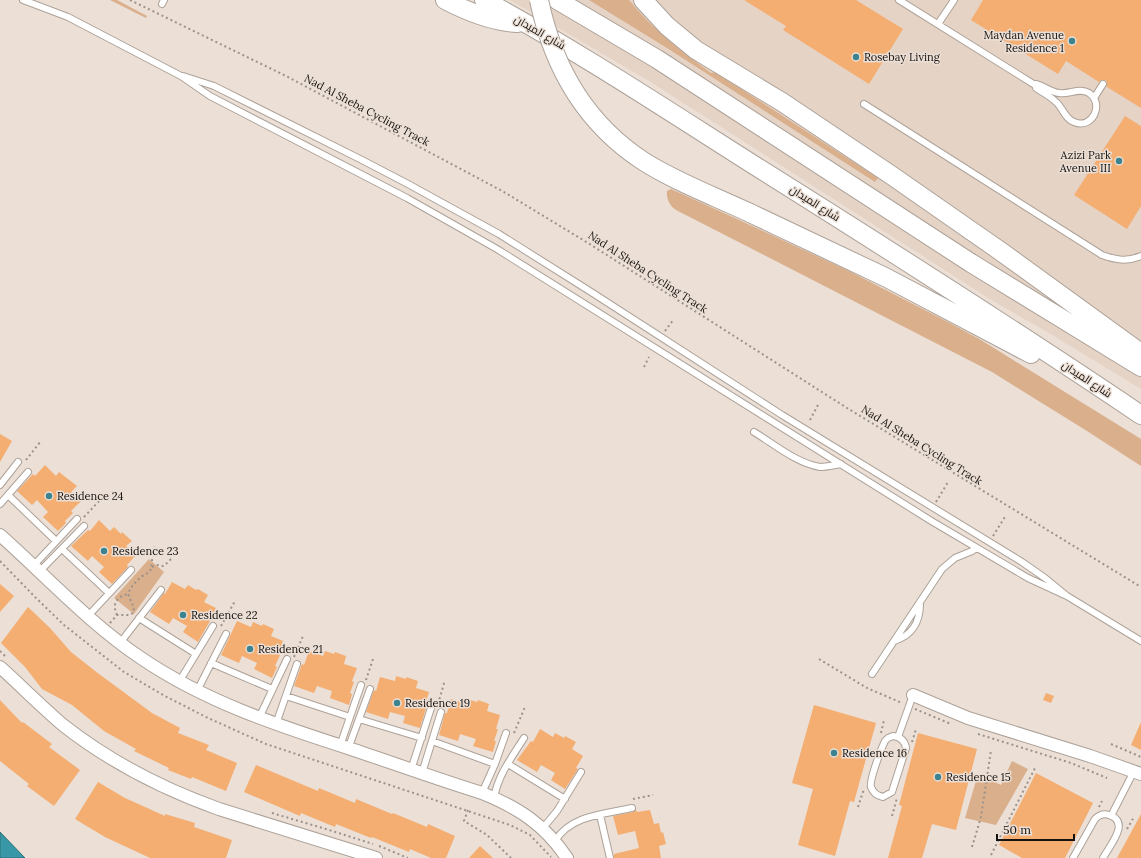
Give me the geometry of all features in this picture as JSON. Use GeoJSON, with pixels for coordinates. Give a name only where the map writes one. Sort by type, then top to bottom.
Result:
{"type":"FeatureCollection","features":[{"type":"Feature","properties":{"kind":"main road"},"geometry":{"type":"LineString","coordinates":[[445,0],[485,18],[528,24]]}},
{"type":"Feature","properties":{"kind":"main road","name":"شارع الميدان"},"geometry":{"type":"LineString","coordinates":[[484,0],[528,24],[656,101],[898,256],[1141,415]]}},
{"type":"Feature","properties":{"kind":"main road"},"geometry":{"type":"LineString","coordinates":[[539,0],[548,35],[561,68],[579,99],[602,127],[628,150],[659,170],[892,281],[1032,355],[1087,379]]}},
{"type":"Feature","properties":{"kind":"main road"},"geometry":{"type":"LineString","coordinates":[[557,0],[658,59],[940,243],[1141,367]]}},
{"type":"Feature","properties":{"kind":"main road"},"geometry":{"type":"LineString","coordinates":[[643,0],[667,26],[696,50],[782,102],[885,171],[1003,253],[1141,353]]}},
{"type":"Feature","properties":{"kind":"street"},"geometry":{"type":"LineString","coordinates":[[0,535],[104,630],[140,658],[179,682],[259,718],[488,796],[521,811],[543,828],[555,841],[567,858]]}},
{"type":"Feature","properties":{"kind":"street"},"geometry":{"type":"LineString","coordinates":[[5,664],[45,709],[64,725],[101,752],[149,780],[219,810],[376,858]]}},
{"type":"Feature","properties":{"kind":"street"},"geometry":{"type":"LineString","coordinates":[[913,695],[968,718],[1138,773]]}},
{"type":"Feature","properties":{"kind":"lane"},"geometry":{"type":"LineString","coordinates":[[23,0],[68,17],[181,76],[210,96],[406,198],[497,249],[976,548],[1028,578],[1067,596],[1141,641]]}},
{"type":"Feature","properties":{"kind":"lane"},"geometry":{"type":"LineString","coordinates":[[899,0],[1035,85],[1036,88],[1056,102],[1069,120],[1074,123],[1080,124],[1091,119],[1096,109],[1094,98],[1103,84]]}},
{"type":"Feature","properties":{"kind":"lane"},"geometry":{"type":"LineString","coordinates":[[938,24],[954,0]]}},
{"type":"Feature","properties":{"kind":"lane"},"geometry":{"type":"LineString","coordinates":[[181,76],[203,82],[224,91],[362,160],[499,234],[778,412],[1034,570],[1067,596]]}},
{"type":"Feature","properties":{"kind":"lane"},"geometry":{"type":"LineString","coordinates":[[1035,85],[1038,84],[1056,93],[1062,94],[1078,90],[1084,91],[1094,98]]}},
{"type":"Feature","properties":{"kind":"lane"},"geometry":{"type":"LineString","coordinates":[[864,104],[1102,255],[1114,260],[1124,260],[1141,256]]}},
{"type":"Feature","properties":{"kind":"lane"},"geometry":{"type":"LineString","coordinates":[[754,432],[793,457],[808,464],[820,467],[841,464]]}},
{"type":"Feature","properties":{"kind":"lane"},"geometry":{"type":"LineString","coordinates":[[0,485],[18,462]]}},
{"type":"Feature","properties":{"kind":"lane"},"geometry":{"type":"LineString","coordinates":[[0,504],[28,472]]}},
{"type":"Feature","properties":{"kind":"lane"},"geometry":{"type":"LineString","coordinates":[[8,495],[56,541]]}},
{"type":"Feature","properties":{"kind":"lane"},"geometry":{"type":"LineString","coordinates":[[37,568],[56,541],[77,520]]}},
{"type":"Feature","properties":{"kind":"lane"},"geometry":{"type":"LineString","coordinates":[[37,568],[62,549],[84,526]]}},
{"type":"Feature","properties":{"kind":"lane"},"geometry":{"type":"LineString","coordinates":[[872,674],[947,564],[959,555],[972,551],[976,548]]}},
{"type":"Feature","properties":{"kind":"lane"},"geometry":{"type":"LineString","coordinates":[[62,549],[109,593]]}},
{"type":"Feature","properties":{"kind":"lane"},"geometry":{"type":"LineString","coordinates":[[88,616],[131,570]]}},
{"type":"Feature","properties":{"kind":"lane"},"geometry":{"type":"LineString","coordinates":[[120,643],[161,590]]}},
{"type":"Feature","properties":{"kind":"lane"},"geometry":{"type":"LineString","coordinates":[[139,618],[196,654]]}},
{"type":"Feature","properties":{"kind":"lane"},"geometry":{"type":"LineString","coordinates":[[179,682],[213,626]]}},
{"type":"Feature","properties":{"kind":"lane"},"geometry":{"type":"LineString","coordinates":[[197,691],[226,634]]}},
{"type":"Feature","properties":{"kind":"lane"},"geometry":{"type":"LineString","coordinates":[[259,718],[287,659]]}},
{"type":"Feature","properties":{"kind":"lane"},"geometry":{"type":"LineString","coordinates":[[211,663],[272,689]]}},
{"type":"Feature","properties":{"kind":"lane"},"geometry":{"type":"LineString","coordinates":[[276,724],[297,664]]}},
{"type":"Feature","properties":{"kind":"lane"},"geometry":{"type":"LineString","coordinates":[[344,747],[350,717],[361,685]]}},
{"type":"Feature","properties":{"kind":"lane"},"geometry":{"type":"LineString","coordinates":[[344,747],[359,719],[370,689]]}},
{"type":"Feature","properties":{"kind":"lane"},"geometry":{"type":"LineString","coordinates":[[898,737],[913,695]]}},
{"type":"Feature","properties":{"kind":"lane"},"geometry":{"type":"LineString","coordinates":[[286,696],[350,717]]}},
{"type":"Feature","properties":{"kind":"lane"},"geometry":{"type":"LineString","coordinates":[[417,771],[422,738],[431,708]]}},
{"type":"Feature","properties":{"kind":"lane"},"geometry":{"type":"LineString","coordinates":[[417,771],[432,741],[441,712]]}},
{"type":"Feature","properties":{"kind":"lane"},"geometry":{"type":"LineString","coordinates":[[359,719],[422,738]]}},
{"type":"Feature","properties":{"kind":"lane"},"geometry":{"type":"LineString","coordinates":[[488,796],[495,764],[506,733]]}},
{"type":"Feature","properties":{"kind":"lane"},"geometry":{"type":"LineString","coordinates":[[893,736],[898,737],[905,744],[905,753],[892,792],[886,796],[879,796],[873,791],[871,784],[884,741],[893,736]]}},
{"type":"Feature","properties":{"kind":"lane"},"geometry":{"type":"LineString","coordinates":[[488,796],[524,738]]}},
{"type":"Feature","properties":{"kind":"lane"},"geometry":{"type":"LineString","coordinates":[[432,741],[495,764]]}},
{"type":"Feature","properties":{"kind":"lane"},"geometry":{"type":"LineString","coordinates":[[508,764],[565,799]]}},
{"type":"Feature","properties":{"kind":"lane"},"geometry":{"type":"LineString","coordinates":[[543,828],[565,799],[581,772]]}},
{"type":"Feature","properties":{"kind":"lane"},"geometry":{"type":"LineString","coordinates":[[1111,816],[1138,773]]}},
{"type":"Feature","properties":{"kind":"lane"},"geometry":{"type":"LineString","coordinates":[[555,841],[564,830],[574,823],[600,815],[632,808]]}},
{"type":"Feature","properties":{"kind":"lane"},"geometry":{"type":"LineString","coordinates":[[1073,858],[1095,819],[1100,814],[1108,814],[1118,820],[1119,828],[1103,858]]}},
{"type":"Feature","properties":{"kind":"lane"},"geometry":{"type":"LineString","coordinates":[[600,815],[610,858]]}},
{"type":"Feature","properties":{"kind":"path","name":"Nad Al Sheba Cycling Track"},"geometry":{"type":"LineString","coordinates":[[130,0],[286,76],[510,195],[854,412],[1141,587]]}},
{"type":"Feature","properties":{"kind":"path"},"geometry":{"type":"LineString","coordinates":[[661,338],[674,319]]}},
{"type":"Feature","properties":{"kind":"path"},"geometry":{"type":"LineString","coordinates":[[644,367],[649,357]]}},
{"type":"Feature","properties":{"kind":"path"},"geometry":{"type":"LineString","coordinates":[[810,420],[819,403]]}},
{"type":"Feature","properties":{"kind":"path"},"geometry":{"type":"LineString","coordinates":[[933,508],[948,482]]}},
{"type":"Feature","properties":{"kind":"path"},"geometry":{"type":"LineString","coordinates":[[990,542],[1005,517]]}},
{"type":"Feature","properties":{"kind":"path"},"geometry":{"type":"LineString","coordinates":[[117,615],[114,604],[118,598],[128,594],[130,589],[138,580],[150,571],[152,567],[152,553],[154,546]]}},
{"type":"Feature","properties":{"kind":"path"},"geometry":{"type":"LineString","coordinates":[[152,567],[158,565],[163,566],[171,559]]}},
{"type":"Feature","properties":{"kind":"path"},"geometry":{"type":"LineString","coordinates":[[104,630],[117,615],[129,615],[133,613],[134,608],[128,594]]}},
{"type":"Feature","properties":{"kind":"path"},"geometry":{"type":"LineString","coordinates":[[0,651],[5,664]]}},
{"type":"Feature","properties":{"kind":"path"},"geometry":{"type":"LineString","coordinates":[[1111,744],[1141,757]]}},
{"type":"Feature","properties":{"kind":"path"},"geometry":{"type":"LineString","coordinates":[[972,847],[981,817],[991,750]]}},
{"type":"Feature","properties":{"kind":"path"},"geometry":{"type":"LineString","coordinates":[[991,855],[1035,768]]}},
{"type":"Feature","properties":{"kind":"path"},"geometry":{"type":"LineString","coordinates":[[468,810],[464,821],[487,836],[511,858]]}},
{"type":"Feature","properties":{"kind":"path"},"geometry":{"type":"LineString","coordinates":[[271,813],[385,848],[408,858]]}},
{"type":"Feature","properties":{"kind":"shaded area"},"geometry":{"type":"Polygon","coordinates":[[[110,0],[117,0],[147,16],[146,18],[110,0]]]}},
{"type":"Feature","properties":{"kind":"shaded area"},"geometry":{"type":"Polygon","coordinates":[[[510,0],[1141,0],[1141,389],[993,301],[649,81],[510,0]]]}},
{"type":"Feature","properties":{"kind":"shaded area"},"geometry":{"type":"Polygon","coordinates":[[[589,0],[629,0],[648,21],[678,48],[711,73],[715,72],[878,178],[875,182],[667,48],[589,0]]]}},
{"type":"Feature","properties":{"kind":"shaded area"},"geometry":{"type":"Polygon","coordinates":[[[671,189],[849,271],[981,340],[1141,439],[1141,466],[992,372],[676,210],[670,204],[667,197],[667,191],[671,189]]]}},
{"type":"Feature","properties":{"kind":"shaded area"},"geometry":{"type":"Polygon","coordinates":[[[149,559],[164,572],[134,614],[114,598],[149,559]]]}},
{"type":"Feature","properties":{"kind":"shaded area"},"geometry":{"type":"Polygon","coordinates":[[[1012,761],[1028,769],[996,825],[965,818],[978,774],[1001,785],[1012,761]]]}},
{"type":"Feature","properties":{"kind":"water"},"geometry":{"type":"Polygon","coordinates":[[[0,832],[25,858],[0,858],[0,832]]]}},
{"type":"Feature","properties":{"kind":"building","name":"Rosebay Living"},"geometry":{"type":"Polygon","coordinates":[[[744,0],[856,0],[903,29],[869,84],[783,30],[786,26],[744,0]]]}},
{"type":"Feature","properties":{"kind":"building","name":"Maydan Avenue Residence 1"},"geometry":{"type":"Polygon","coordinates":[[[983,0],[1141,0],[1141,108],[1107,87],[1107,82],[1105,80],[1101,80],[1099,82],[1066,61],[1058,74],[971,20],[983,0]]]}},
{"type":"Feature","properties":{"kind":"building","name":"Azizi Park Avenue III"},"geometry":{"type":"Polygon","coordinates":[[[1125,116],[1141,126],[1141,206],[1127,229],[1074,195],[1125,116]]]}},
{"type":"Feature","properties":{"kind":"building"},"geometry":{"type":"Polygon","coordinates":[[[0,434],[12,441],[0,462],[0,434]]]}},
{"type":"Feature","properties":{"kind":"building","name":"Residence 24"},"geometry":{"type":"Polygon","coordinates":[[[45,465],[56,476],[59,472],[77,486],[71,492],[81,501],[71,511],[73,513],[58,531],[43,517],[48,512],[37,500],[32,505],[17,491],[33,474],[35,476],[45,465]]]}},
{"type":"Feature","properties":{"kind":"building","name":"Residence 23"},"geometry":{"type":"Polygon","coordinates":[[[99,520],[110,531],[114,527],[121,534],[122,532],[132,541],[126,546],[136,555],[127,565],[128,567],[112,584],[99,572],[104,567],[92,556],[88,561],[71,546],[88,530],[90,531],[99,520]]]}},
{"type":"Feature","properties":{"kind":"building","name":"Residence 22"},"geometry":{"type":"Polygon","coordinates":[[[172,582],[185,589],[188,585],[196,590],[198,589],[208,595],[204,602],[216,608],[198,642],[183,632],[187,626],[173,618],[169,624],[150,612],[164,593],[165,594],[172,582]]]}},
{"type":"Feature","properties":{"kind":"building"},"geometry":{"type":"Polygon","coordinates":[[[0,584],[14,596],[0,612],[0,584]]]}},
{"type":"Feature","properties":{"kind":"building"},"geometry":{"type":"Polygon","coordinates":[[[28,607],[50,628],[71,652],[152,713],[180,728],[178,733],[209,745],[206,750],[237,763],[226,791],[192,777],[191,779],[168,770],[169,768],[134,751],[136,749],[104,731],[72,705],[42,689],[25,667],[1,643],[28,607]]]}},
{"type":"Feature","properties":{"kind":"building","name":"Residence 21"},"geometry":{"type":"Polygon","coordinates":[[[237,621],[251,627],[253,622],[262,626],[263,624],[274,629],[271,636],[283,641],[278,654],[280,655],[275,666],[277,667],[272,678],[254,669],[257,663],[242,656],[239,663],[221,655],[237,621]]]}},
{"type":"Feature","properties":{"kind":"building"},"geometry":{"type":"Polygon","coordinates":[[[309,651],[323,656],[325,651],[334,654],[335,652],[346,656],[344,664],[357,668],[352,681],[354,682],[350,693],[352,694],[349,705],[330,698],[332,691],[317,686],[314,693],[294,686],[302,664],[304,665],[309,651]]]}},
{"type":"Feature","properties":{"kind":"building","name":"Residence 19"},"geometry":{"type":"Polygon","coordinates":[[[396,676],[406,679],[406,677],[418,681],[416,688],[429,692],[425,705],[427,705],[420,728],[403,723],[405,716],[390,712],[388,719],[366,712],[374,690],[376,691],[380,677],[395,681],[396,676]]]}},
{"type":"Feature","properties":{"kind":"building"},"geometry":{"type":"Polygon","coordinates":[[[1046,693],[1054,696],[1051,703],[1043,700],[1046,693]]]}},
{"type":"Feature","properties":{"kind":"building"},"geometry":{"type":"Polygon","coordinates":[[[451,699],[466,704],[467,699],[477,702],[478,700],[489,704],[487,711],[500,715],[496,729],[498,729],[494,741],[496,741],[493,752],[473,746],[476,739],[460,734],[458,741],[439,735],[445,713],[447,713],[451,699]]]}},
{"type":"Feature","properties":{"kind":"building"},"geometry":{"type":"Polygon","coordinates":[[[0,700],[22,723],[23,722],[52,744],[49,747],[80,770],[54,806],[27,786],[29,784],[0,761],[0,700]]]}},
{"type":"Feature","properties":{"kind":"building","name":"Residence 16"},"geometry":{"type":"Polygon","coordinates":[[[814,705],[876,723],[854,802],[850,801],[835,856],[798,845],[813,789],[792,783],[814,705]]]}},
{"type":"Feature","properties":{"kind":"building"},"geometry":{"type":"Polygon","coordinates":[[[1141,722],[1141,750],[1131,745],[1141,722]]]}},
{"type":"Feature","properties":{"kind":"building"},"geometry":{"type":"Polygon","coordinates":[[[540,729],[553,737],[555,733],[576,742],[572,749],[583,756],[576,768],[578,769],[565,789],[551,780],[555,773],[541,765],[537,772],[517,760],[531,741],[533,742],[540,729]]]}},
{"type":"Feature","properties":{"kind":"building","name":"Residence 15"},"geometry":{"type":"Polygon","coordinates":[[[918,733],[977,749],[956,830],[932,824],[922,858],[888,858],[902,806],[899,805],[918,733]]]}},
{"type":"Feature","properties":{"kind":"building"},"geometry":{"type":"Polygon","coordinates":[[[256,765],[318,791],[319,788],[355,803],[356,799],[427,827],[428,824],[455,836],[446,858],[431,858],[410,849],[409,852],[336,824],[335,827],[301,813],[300,816],[244,792],[256,765]]]}},
{"type":"Feature","properties":{"kind":"building"},"geometry":{"type":"Polygon","coordinates":[[[1036,773],[1093,803],[1065,858],[1022,858],[999,845],[1036,773]]]}},
{"type":"Feature","properties":{"kind":"building"},"geometry":{"type":"Polygon","coordinates":[[[98,782],[125,798],[165,816],[165,814],[195,823],[194,827],[232,840],[226,858],[150,858],[105,837],[75,819],[98,782]]]}},
{"type":"Feature","properties":{"kind":"building"},"geometry":{"type":"Polygon","coordinates":[[[636,810],[637,812],[650,810],[654,824],[659,823],[661,833],[663,832],[666,844],[659,846],[661,858],[614,858],[614,854],[639,848],[635,831],[618,835],[613,816],[636,810]]]}},
{"type":"Feature","properties":{"kind":"building"},"geometry":{"type":"Polygon","coordinates":[[[1141,814],[1141,858],[1117,858],[1141,814]]]}},
{"type":"Feature","properties":{"kind":"building"},"geometry":{"type":"Polygon","coordinates":[[[480,846],[493,858],[469,858],[480,846]]]}},
{"type":"Feature","properties":{"kind":"place","name":"Maydan Avenue Residence 1"},"geometry":{"type":"Point","coordinates":[1072,41]}},
{"type":"Feature","properties":{"kind":"place","name":"Rosebay Living"},"geometry":{"type":"Point","coordinates":[856,57]}},
{"type":"Feature","properties":{"kind":"place","name":"Azizi Park Avenue III"},"geometry":{"type":"Point","coordinates":[1119,161]}},
{"type":"Feature","properties":{"kind":"place","name":"Residence 24"},"geometry":{"type":"Point","coordinates":[49,496]}},
{"type":"Feature","properties":{"kind":"place","name":"Residence 23"},"geometry":{"type":"Point","coordinates":[104,551]}},
{"type":"Feature","properties":{"kind":"place","name":"Residence 22"},"geometry":{"type":"Point","coordinates":[183,615]}},
{"type":"Feature","properties":{"kind":"place","name":"Residence 21"},"geometry":{"type":"Point","coordinates":[250,649]}},
{"type":"Feature","properties":{"kind":"place","name":"Residence 19"},"geometry":{"type":"Point","coordinates":[397,703]}},
{"type":"Feature","properties":{"kind":"place","name":"Residence 16"},"geometry":{"type":"Point","coordinates":[834,753]}},
{"type":"Feature","properties":{"kind":"place","name":"Residence 15"},"geometry":{"type":"Point","coordinates":[938,777]}}]}
